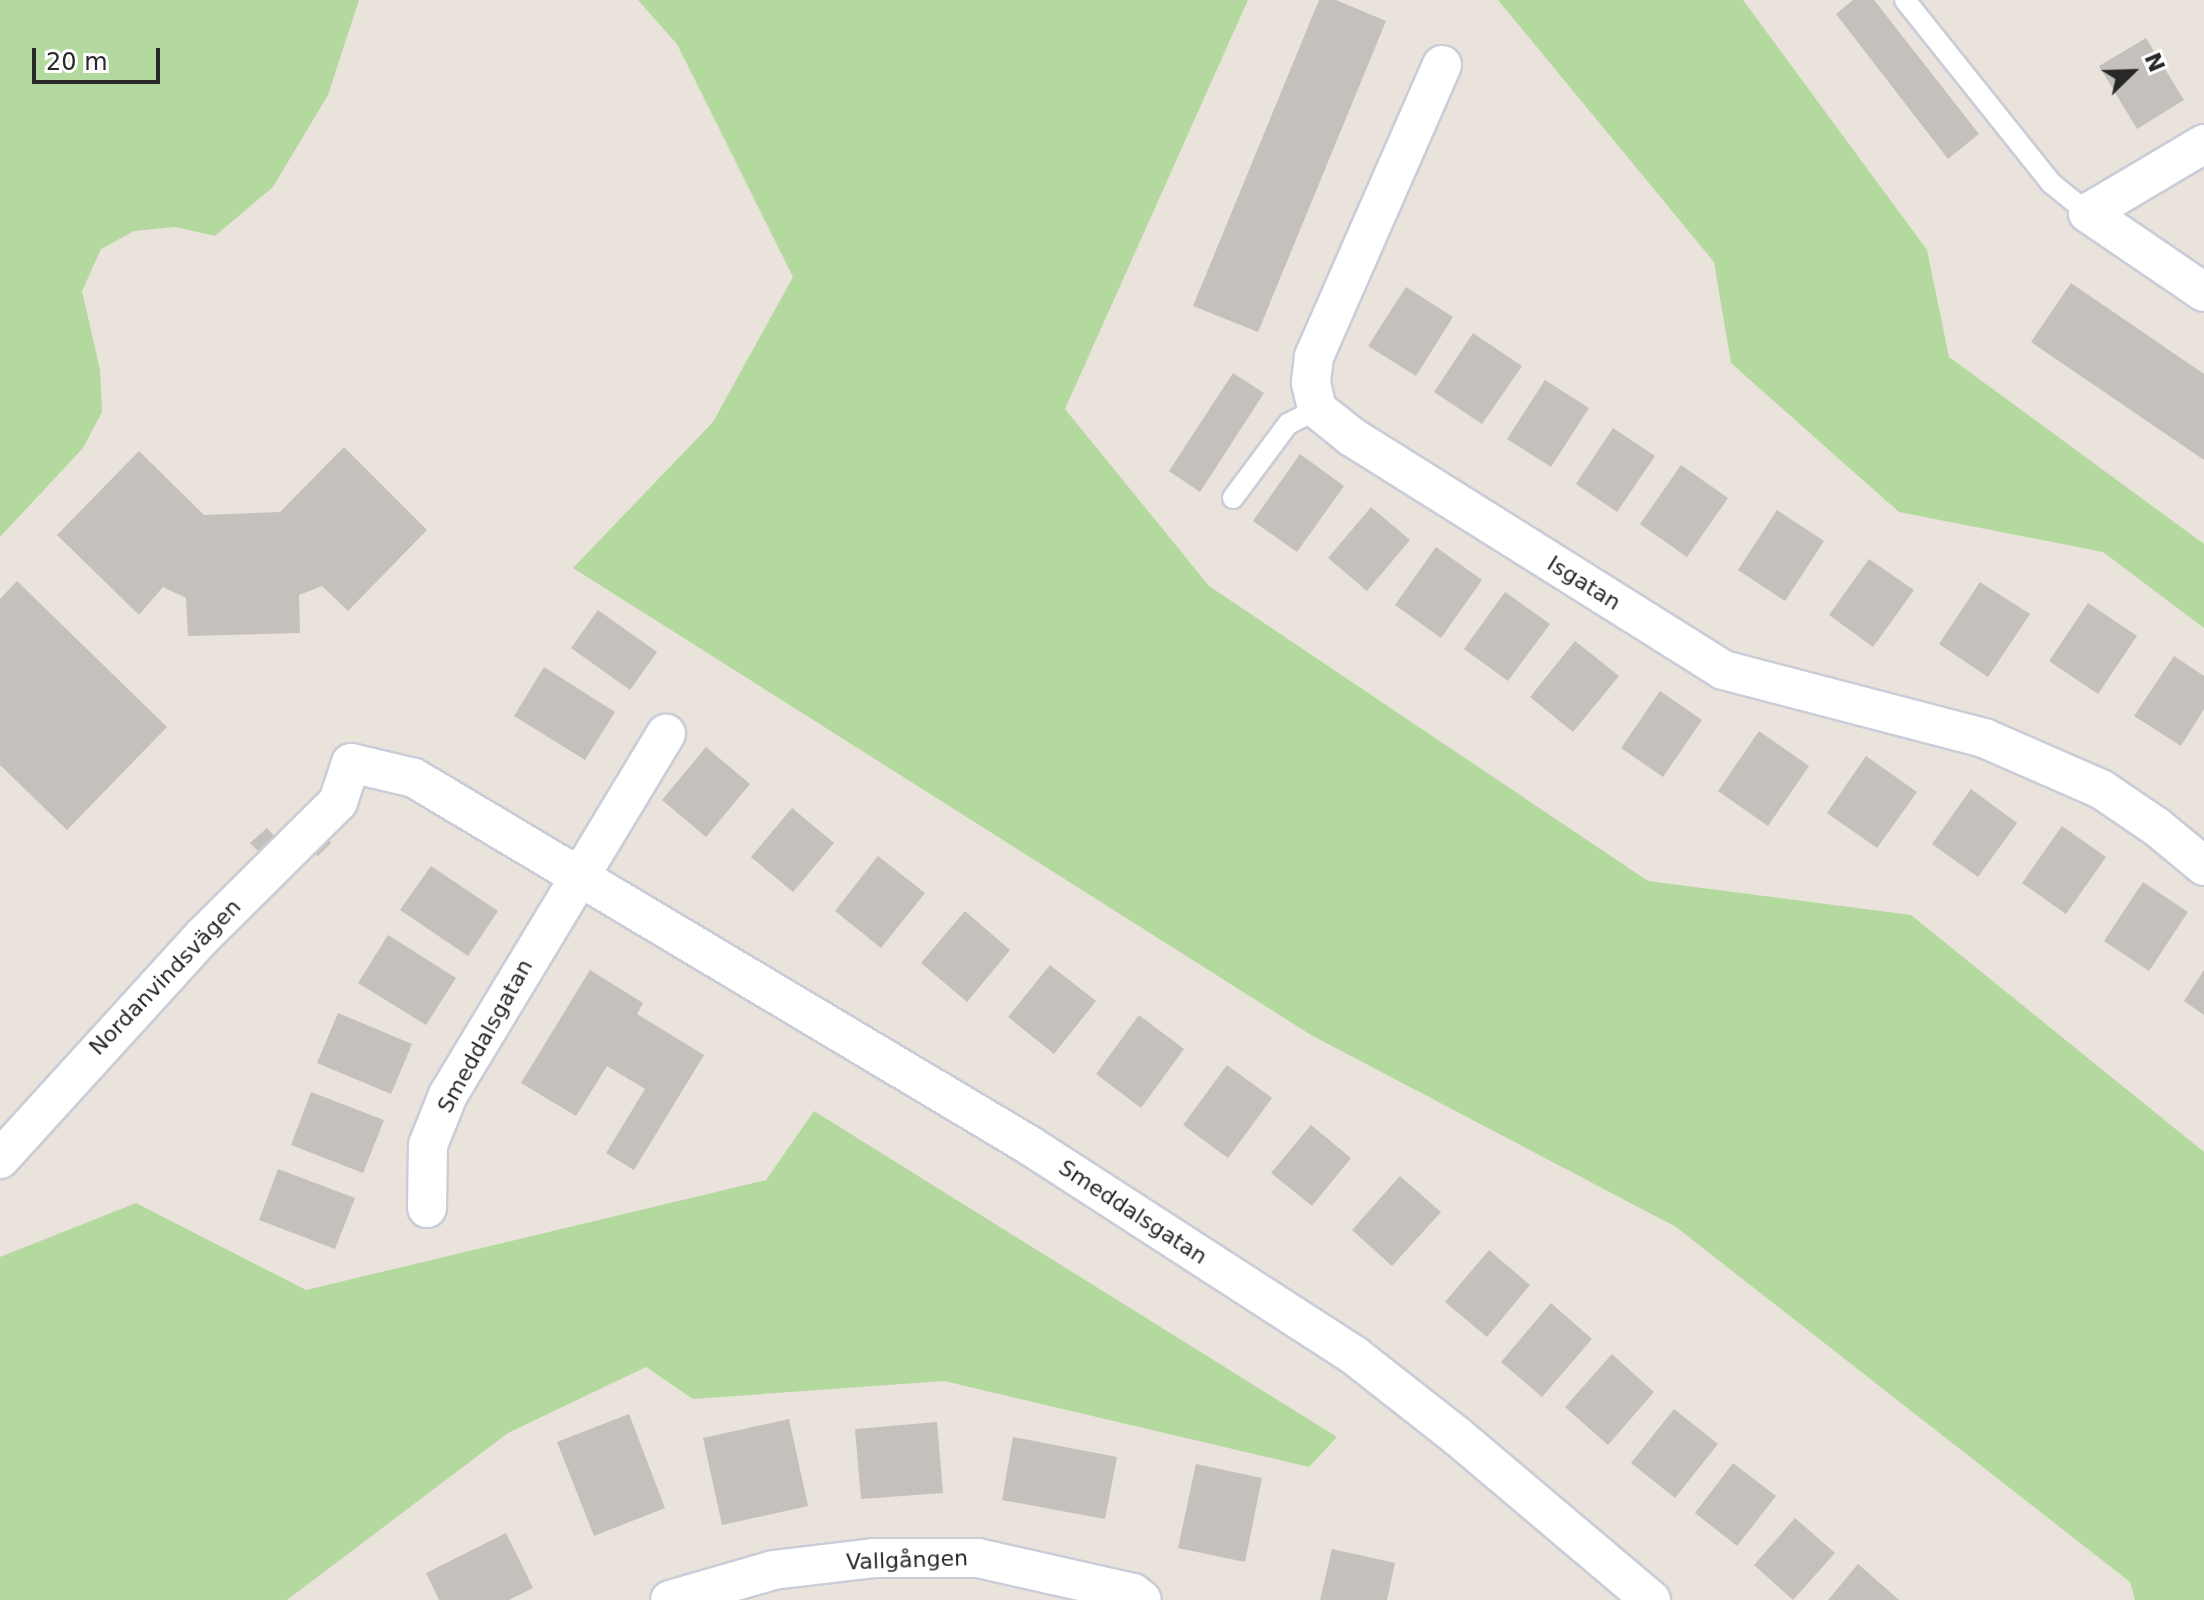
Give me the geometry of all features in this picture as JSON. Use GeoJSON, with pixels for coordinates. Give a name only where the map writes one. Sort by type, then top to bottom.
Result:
{"type":"FeatureCollection","features":[{"type":"Feature","properties":{"kind":"street"},"geometry":{"type":"LineString","coordinates":[[1317,409],[1311,383],[1314,357],[1442,65]]}},
{"type":"Feature","properties":{"kind":"street"},"geometry":{"type":"LineString","coordinates":[[2204,144],[2088,213],[2204,292]]}},
{"type":"Feature","properties":{"kind":"street","name":"Isgatan"},"geometry":{"type":"LineString","coordinates":[[1317,409],[1352,437],[1723,670],[1984,738],[2101,789],[2157,827],[2204,866]]}},
{"type":"Feature","properties":{"kind":"street","name":"Smeddalsgatan"},"geometry":{"type":"LineString","coordinates":[[427,1208],[428,1145],[448,1095],[666,734]]}},
{"type":"Feature","properties":{"kind":"street","name":"Smeddalsgatan"},"geometry":{"type":"LineString","coordinates":[[338,802],[351,763],[414,778],[1029,1145],[1355,1356],[1457,1436],[1651,1600]]}},
{"type":"Feature","properties":{"kind":"street","name":"Nordanvindsvägen"},"geometry":{"type":"LineString","coordinates":[[0,1159],[42,1109],[201,938],[338,802]]}},
{"type":"Feature","properties":{"kind":"street","name":"Vallgången"},"geometry":{"type":"LineString","coordinates":[[670,1600],[773,1570],[875,1558],[978,1558],[1133,1593],[1142,1600]]}},
{"type":"Feature","properties":{"kind":"lane"},"geometry":{"type":"LineString","coordinates":[[1905,0],[2051,183],[2088,213]]}},
{"type":"Feature","properties":{"kind":"lane"},"geometry":{"type":"LineString","coordinates":[[1233,498],[1288,424],[1317,409]]}},
{"type":"Feature","properties":{"kind":"green space"},"geometry":{"type":"Polygon","coordinates":[[[0,0],[359,0],[328,95],[273,187],[215,236],[175,227],[134,231],[101,249],[82,291],[100,370],[102,412],[83,448],[0,537],[0,0]]]}},
{"type":"Feature","properties":{"kind":"green space"},"geometry":{"type":"Polygon","coordinates":[[[638,0],[1248,0],[1065,409],[1209,586],[1648,881],[1911,915],[2204,1152],[2204,1600],[2135,1600],[2130,1582],[1676,1227],[1311,1035],[573,568],[713,422],[793,277],[677,44],[638,0]]]}},
{"type":"Feature","properties":{"kind":"green space"},"geometry":{"type":"Polygon","coordinates":[[[1498,0],[1743,0],[1927,250],[1949,357],[2204,544],[2204,628],[2103,552],[1899,512],[1731,363],[1714,262],[1498,0]]]}},
{"type":"Feature","properties":{"kind":"green space"},"geometry":{"type":"Polygon","coordinates":[[[814,1111],[1337,1437],[1309,1467],[944,1381],[693,1399],[646,1367],[508,1433],[287,1600],[0,1600],[0,1257],[136,1203],[306,1290],[766,1180],[814,1111]]]}},
{"type":"Feature","properties":{"kind":"building"},"geometry":{"type":"Polygon","coordinates":[[[1319,0],[1336,0],[1386,21],[1258,332],[1193,306],[1319,0]]]}},
{"type":"Feature","properties":{"kind":"building"},"geometry":{"type":"Polygon","coordinates":[[[1853,0],[1874,0],[1979,134],[1948,159],[1836,14],[1853,0]]]}},
{"type":"Feature","properties":{"kind":"building"},"geometry":{"type":"Polygon","coordinates":[[[2146,38],[2184,100],[2137,129],[2099,66],[2146,38]]]}},
{"type":"Feature","properties":{"kind":"building"},"geometry":{"type":"Polygon","coordinates":[[[2071,283],[2204,374],[2204,460],[2031,342],[2071,283]]]}},
{"type":"Feature","properties":{"kind":"building"},"geometry":{"type":"Polygon","coordinates":[[[1406,287],[1453,317],[1416,376],[1368,346],[1406,287]]]}},
{"type":"Feature","properties":{"kind":"building"},"geometry":{"type":"Polygon","coordinates":[[[1473,333],[1522,366],[1482,424],[1434,392],[1473,333]]]}},
{"type":"Feature","properties":{"kind":"building"},"geometry":{"type":"Polygon","coordinates":[[[1233,373],[1264,393],[1200,492],[1169,471],[1233,373]]]}},
{"type":"Feature","properties":{"kind":"building"},"geometry":{"type":"Polygon","coordinates":[[[1545,380],[1589,408],[1551,467],[1507,439],[1545,380]]]}},
{"type":"Feature","properties":{"kind":"building"},"geometry":{"type":"Polygon","coordinates":[[[1613,428],[1655,456],[1617,512],[1576,484],[1613,428]]]}},
{"type":"Feature","properties":{"kind":"building"},"geometry":{"type":"Polygon","coordinates":[[[344,447],[427,530],[348,611],[322,586],[299,595],[300,633],[188,636],[186,598],[163,587],[139,615],[57,535],[139,451],[204,515],[280,512],[344,447]]]}},
{"type":"Feature","properties":{"kind":"building"},"geometry":{"type":"Polygon","coordinates":[[[1300,454],[1344,486],[1297,552],[1253,521],[1300,454]]]}},
{"type":"Feature","properties":{"kind":"building"},"geometry":{"type":"Polygon","coordinates":[[[1681,465],[1728,498],[1687,557],[1640,524],[1681,465]]]}},
{"type":"Feature","properties":{"kind":"building"},"geometry":{"type":"Polygon","coordinates":[[[1371,507],[1410,540],[1367,591],[1328,558],[1371,507]]]}},
{"type":"Feature","properties":{"kind":"building"},"geometry":{"type":"Polygon","coordinates":[[[1777,510],[1824,541],[1785,601],[1738,570],[1777,510]]]}},
{"type":"Feature","properties":{"kind":"building"},"geometry":{"type":"Polygon","coordinates":[[[1436,547],[1482,580],[1441,638],[1395,605],[1436,547]]]}},
{"type":"Feature","properties":{"kind":"building"},"geometry":{"type":"Polygon","coordinates":[[[1869,559],[1914,590],[1873,647],[1829,615],[1869,559]]]}},
{"type":"Feature","properties":{"kind":"building"},"geometry":{"type":"Polygon","coordinates":[[[17,581],[167,727],[67,830],[0,765],[0,599],[17,581]]]}},
{"type":"Feature","properties":{"kind":"building"},"geometry":{"type":"Polygon","coordinates":[[[1980,582],[2030,614],[1988,677],[1939,644],[1980,582]]]}},
{"type":"Feature","properties":{"kind":"building"},"geometry":{"type":"Polygon","coordinates":[[[1505,592],[1550,624],[1508,681],[1464,649],[1505,592]]]}},
{"type":"Feature","properties":{"kind":"building"},"geometry":{"type":"Polygon","coordinates":[[[2088,603],[2137,636],[2098,694],[2049,661],[2088,603]]]}},
{"type":"Feature","properties":{"kind":"building"},"geometry":{"type":"Polygon","coordinates":[[[598,610],[657,652],[630,690],[571,648],[598,610]]]}},
{"type":"Feature","properties":{"kind":"building"},"geometry":{"type":"Polygon","coordinates":[[[1575,641],[1619,676],[1573,732],[1530,697],[1575,641]]]}},
{"type":"Feature","properties":{"kind":"building"},"geometry":{"type":"Polygon","coordinates":[[[2174,656],[2204,676],[2204,709],[2181,746],[2134,716],[2174,656]]]}},
{"type":"Feature","properties":{"kind":"building"},"geometry":{"type":"Polygon","coordinates":[[[544,667],[615,712],[585,760],[514,716],[544,667]]]}},
{"type":"Feature","properties":{"kind":"building"},"geometry":{"type":"Polygon","coordinates":[[[1660,691],[1702,720],[1663,777],[1621,748],[1660,691]]]}},
{"type":"Feature","properties":{"kind":"building"},"geometry":{"type":"Polygon","coordinates":[[[1759,731],[1809,766],[1768,826],[1718,791],[1759,731]]]}},
{"type":"Feature","properties":{"kind":"building"},"geometry":{"type":"Polygon","coordinates":[[[706,747],[750,784],[706,837],[662,800],[706,747]]]}},
{"type":"Feature","properties":{"kind":"building"},"geometry":{"type":"Polygon","coordinates":[[[1866,756],[1917,792],[1877,848],[1827,813],[1866,756]]]}},
{"type":"Feature","properties":{"kind":"building"},"geometry":{"type":"Polygon","coordinates":[[[1971,789],[2017,823],[1978,877],[1932,844],[1971,789]]]}},
{"type":"Feature","properties":{"kind":"building"},"geometry":{"type":"Polygon","coordinates":[[[792,808],[834,843],[793,892],[751,857],[792,808]]]}},
{"type":"Feature","properties":{"kind":"building"},"geometry":{"type":"Polygon","coordinates":[[[2062,826],[2106,857],[2066,914],[2022,883],[2062,826]]]}},
{"type":"Feature","properties":{"kind":"building"},"geometry":{"type":"Polygon","coordinates":[[[267,828],[274,836],[258,851],[250,843],[267,828]]]}},
{"type":"Feature","properties":{"kind":"building"},"geometry":{"type":"Polygon","coordinates":[[[327,837],[331,843],[318,856],[312,851],[327,837]]]}},
{"type":"Feature","properties":{"kind":"building"},"geometry":{"type":"Polygon","coordinates":[[[878,856],[925,893],[881,948],[835,911],[878,856]]]}},
{"type":"Feature","properties":{"kind":"building"},"geometry":{"type":"Polygon","coordinates":[[[431,866],[498,911],[468,956],[400,910],[431,866]]]}},
{"type":"Feature","properties":{"kind":"building"},"geometry":{"type":"Polygon","coordinates":[[[2143,882],[2188,912],[2149,971],[2104,941],[2143,882]]]}},
{"type":"Feature","properties":{"kind":"building"},"geometry":{"type":"Polygon","coordinates":[[[965,911],[1010,950],[967,1002],[921,963],[965,911]]]}},
{"type":"Feature","properties":{"kind":"building"},"geometry":{"type":"Polygon","coordinates":[[[388,935],[456,978],[426,1025],[358,983],[388,935]]]}},
{"type":"Feature","properties":{"kind":"building"},"geometry":{"type":"Polygon","coordinates":[[[1050,965],[1096,1001],[1054,1054],[1008,1017],[1050,965]]]}},
{"type":"Feature","properties":{"kind":"building"},"geometry":{"type":"Polygon","coordinates":[[[590,970],[643,1003],[637,1014],[704,1055],[634,1170],[606,1153],[645,1089],[607,1066],[576,1116],[521,1083],[590,970]]]}},
{"type":"Feature","properties":{"kind":"building"},"geometry":{"type":"Polygon","coordinates":[[[2204,970],[2204,1015],[2184,1001],[2204,970]]]}},
{"type":"Feature","properties":{"kind":"building"},"geometry":{"type":"Polygon","coordinates":[[[338,1013],[412,1044],[391,1094],[317,1063],[338,1013]]]}},
{"type":"Feature","properties":{"kind":"building"},"geometry":{"type":"Polygon","coordinates":[[[1139,1015],[1184,1049],[1141,1108],[1096,1074],[1139,1015]]]}},
{"type":"Feature","properties":{"kind":"building"},"geometry":{"type":"Polygon","coordinates":[[[1227,1065],[1272,1098],[1228,1158],[1183,1125],[1227,1065]]]}},
{"type":"Feature","properties":{"kind":"building"},"geometry":{"type":"Polygon","coordinates":[[[311,1092],[384,1120],[363,1173],[291,1145],[311,1092]]]}},
{"type":"Feature","properties":{"kind":"building"},"geometry":{"type":"Polygon","coordinates":[[[1311,1125],[1351,1158],[1312,1206],[1271,1173],[1311,1125]]]}},
{"type":"Feature","properties":{"kind":"building"},"geometry":{"type":"Polygon","coordinates":[[[278,1169],[355,1198],[335,1249],[259,1220],[278,1169]]]}},
{"type":"Feature","properties":{"kind":"building"},"geometry":{"type":"Polygon","coordinates":[[[1400,1176],[1441,1212],[1392,1266],[1352,1230],[1400,1176]]]}},
{"type":"Feature","properties":{"kind":"building"},"geometry":{"type":"Polygon","coordinates":[[[1489,1250],[1530,1285],[1487,1337],[1445,1302],[1489,1250]]]}},
{"type":"Feature","properties":{"kind":"building"},"geometry":{"type":"Polygon","coordinates":[[[1551,1303],[1592,1339],[1542,1397],[1501,1362],[1551,1303]]]}},
{"type":"Feature","properties":{"kind":"building"},"geometry":{"type":"Polygon","coordinates":[[[1612,1354],[1654,1392],[1608,1445],[1565,1407],[1612,1354]]]}},
{"type":"Feature","properties":{"kind":"building"},"geometry":{"type":"Polygon","coordinates":[[[1674,1409],[1718,1444],[1675,1498],[1631,1463],[1674,1409]]]}},
{"type":"Feature","properties":{"kind":"building"},"geometry":{"type":"Polygon","coordinates":[[[629,1414],[665,1508],[594,1536],[557,1442],[629,1414]]]}},
{"type":"Feature","properties":{"kind":"building"},"geometry":{"type":"Polygon","coordinates":[[[789,1419],[808,1506],[722,1525],[703,1438],[789,1419]]]}},
{"type":"Feature","properties":{"kind":"building"},"geometry":{"type":"Polygon","coordinates":[[[937,1422],[943,1493],[861,1499],[855,1429],[937,1422]]]}},
{"type":"Feature","properties":{"kind":"building"},"geometry":{"type":"Polygon","coordinates":[[[1013,1437],[1117,1457],[1105,1519],[1002,1500],[1013,1437]]]}},
{"type":"Feature","properties":{"kind":"building"},"geometry":{"type":"Polygon","coordinates":[[[1733,1463],[1776,1496],[1737,1546],[1695,1513],[1733,1463]]]}},
{"type":"Feature","properties":{"kind":"building"},"geometry":{"type":"Polygon","coordinates":[[[1196,1464],[1262,1478],[1245,1562],[1178,1548],[1196,1464]]]}},
{"type":"Feature","properties":{"kind":"building"},"geometry":{"type":"Polygon","coordinates":[[[1795,1518],[1835,1553],[1793,1600],[1754,1565],[1795,1518]]]}},
{"type":"Feature","properties":{"kind":"building"},"geometry":{"type":"Polygon","coordinates":[[[506,1533],[533,1588],[509,1600],[439,1600],[426,1573],[506,1533]]]}},
{"type":"Feature","properties":{"kind":"building"},"geometry":{"type":"Polygon","coordinates":[[[1332,1549],[1395,1563],[1387,1600],[1320,1600],[1332,1549]]]}},
{"type":"Feature","properties":{"kind":"building"},"geometry":{"type":"Polygon","coordinates":[[[1858,1564],[1899,1600],[1828,1600],[1858,1564]]]}}]}
